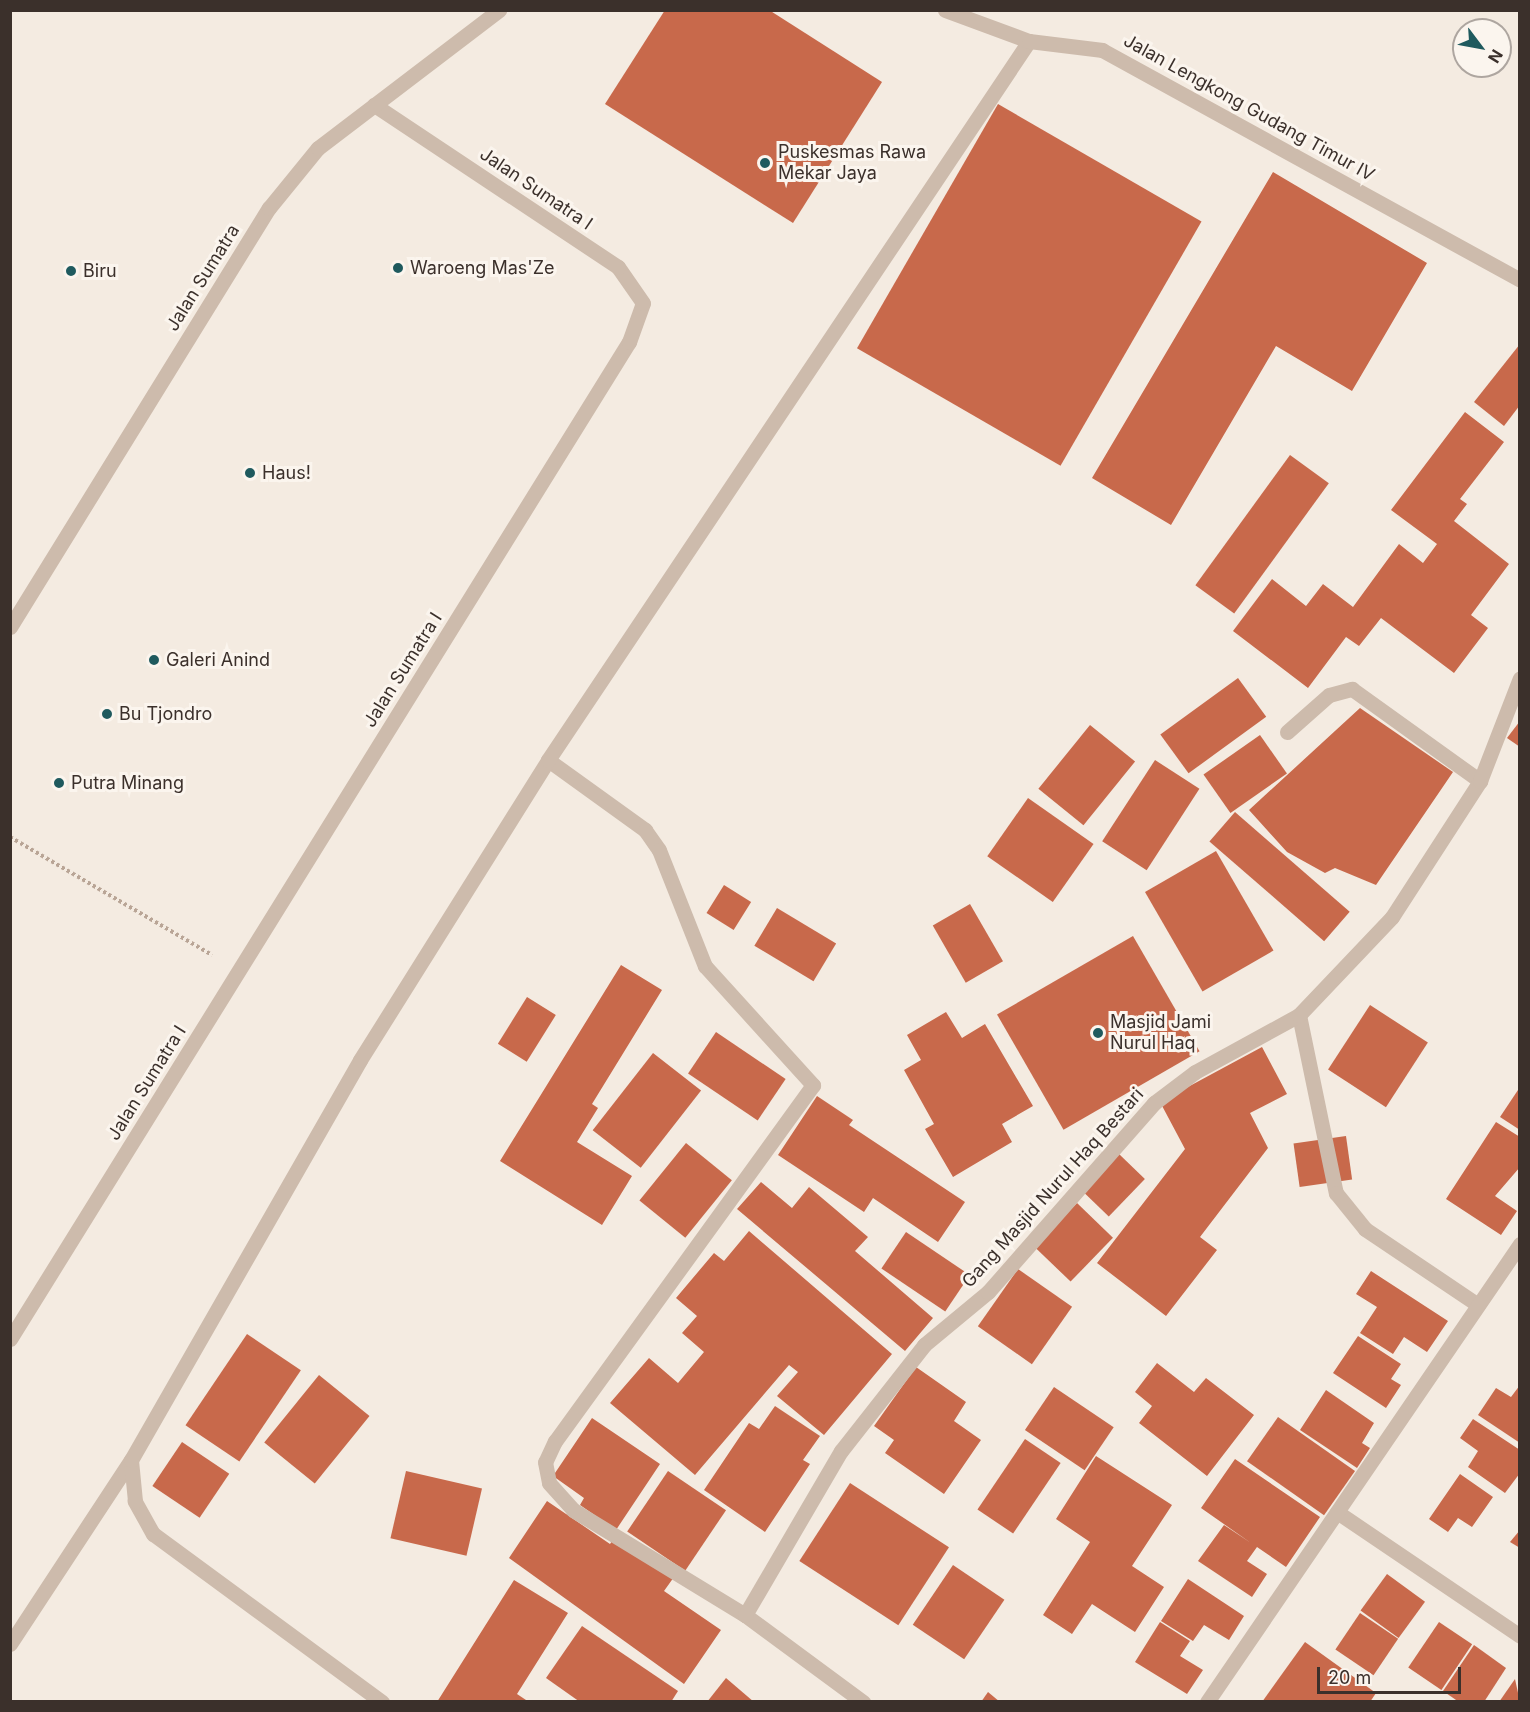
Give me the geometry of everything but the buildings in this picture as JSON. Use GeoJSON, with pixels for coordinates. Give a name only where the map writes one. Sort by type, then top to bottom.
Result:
{"type":"FeatureCollection","features":[{"type":"Feature","properties":{"kind":"street","name":"Jalan Sumatra"},"geometry":{"type":"LineString","coordinates":[[10,627],[269,208],[318,147],[499,10]]}},
{"type":"Feature","properties":{"kind":"street","name":"Jalan Lengkong Gudang Timur IV"},"geometry":{"type":"LineString","coordinates":[[945,10],[1029,41],[1083,46],[1120,58],[1520,280]]}},
{"type":"Feature","properties":{"kind":"street"},"geometry":{"type":"LineString","coordinates":[[10,1644],[131,1460],[360,1060],[548,760],[1029,41]]}},
{"type":"Feature","properties":{"kind":"street","name":"Jalan Sumatra I"},"geometry":{"type":"LineString","coordinates":[[10,1339],[623,352],[643,303],[618,267],[374,105]]}},
{"type":"Feature","properties":{"kind":"street","name":"Gang Masjid Nurul Haq Bestari"},"geometry":{"type":"LineString","coordinates":[[745,1615],[841,1451],[924,1345],[988,1292],[1154,1103],[1195,1072],[1299,1015],[1392,917],[1480,781],[1520,678]]}},
{"type":"Feature","properties":{"kind":"street"},"geometry":{"type":"LineString","coordinates":[[1287,732],[1329,695],[1352,689],[1480,781]]}},
{"type":"Feature","properties":{"kind":"street"},"geometry":{"type":"LineString","coordinates":[[548,760],[645,830],[659,850],[705,966],[813,1085],[555,1441],[545,1462],[553,1491],[573,1510],[745,1615],[863,1701]]}},
{"type":"Feature","properties":{"kind":"street"},"geometry":{"type":"LineString","coordinates":[[1299,1015],[1336,1193],[1365,1229],[1478,1305]]}},
{"type":"Feature","properties":{"kind":"street"},"geometry":{"type":"LineString","coordinates":[[1207,1701],[1520,1244]]}},
{"type":"Feature","properties":{"kind":"street"},"geometry":{"type":"LineString","coordinates":[[131,1460],[135,1502],[153,1534],[382,1701]]}},
{"type":"Feature","properties":{"kind":"street"},"geometry":{"type":"LineString","coordinates":[[1337,1512],[1520,1636]]}},
{"type":"Feature","properties":{"kind":"path"},"geometry":{"type":"LineString","coordinates":[[10,837],[239,971]]}},
{"type":"Feature","properties":{"kind":"place","name":"Puskesmas Rawa Mekar Jaya"},"geometry":{"type":"Point","coordinates":[765,163]}},
{"type":"Feature","properties":{"kind":"place","name":"Waroeng Mas'Ze"},"geometry":{"type":"Point","coordinates":[398,268]}},
{"type":"Feature","properties":{"kind":"place","name":"Biru"},"geometry":{"type":"Point","coordinates":[71,271]}},
{"type":"Feature","properties":{"kind":"place","name":"Haus!"},"geometry":{"type":"Point","coordinates":[250,473]}},
{"type":"Feature","properties":{"kind":"place","name":"Galeri Anind"},"geometry":{"type":"Point","coordinates":[154,660]}},
{"type":"Feature","properties":{"kind":"place","name":"Bu Tjondro"},"geometry":{"type":"Point","coordinates":[107,714]}},
{"type":"Feature","properties":{"kind":"place","name":"Putra Minang"},"geometry":{"type":"Point","coordinates":[59,783]}},
{"type":"Feature","properties":{"kind":"place","name":"Masjid Jami Nurul Haq"},"geometry":{"type":"Point","coordinates":[1098,1033]}}]}
